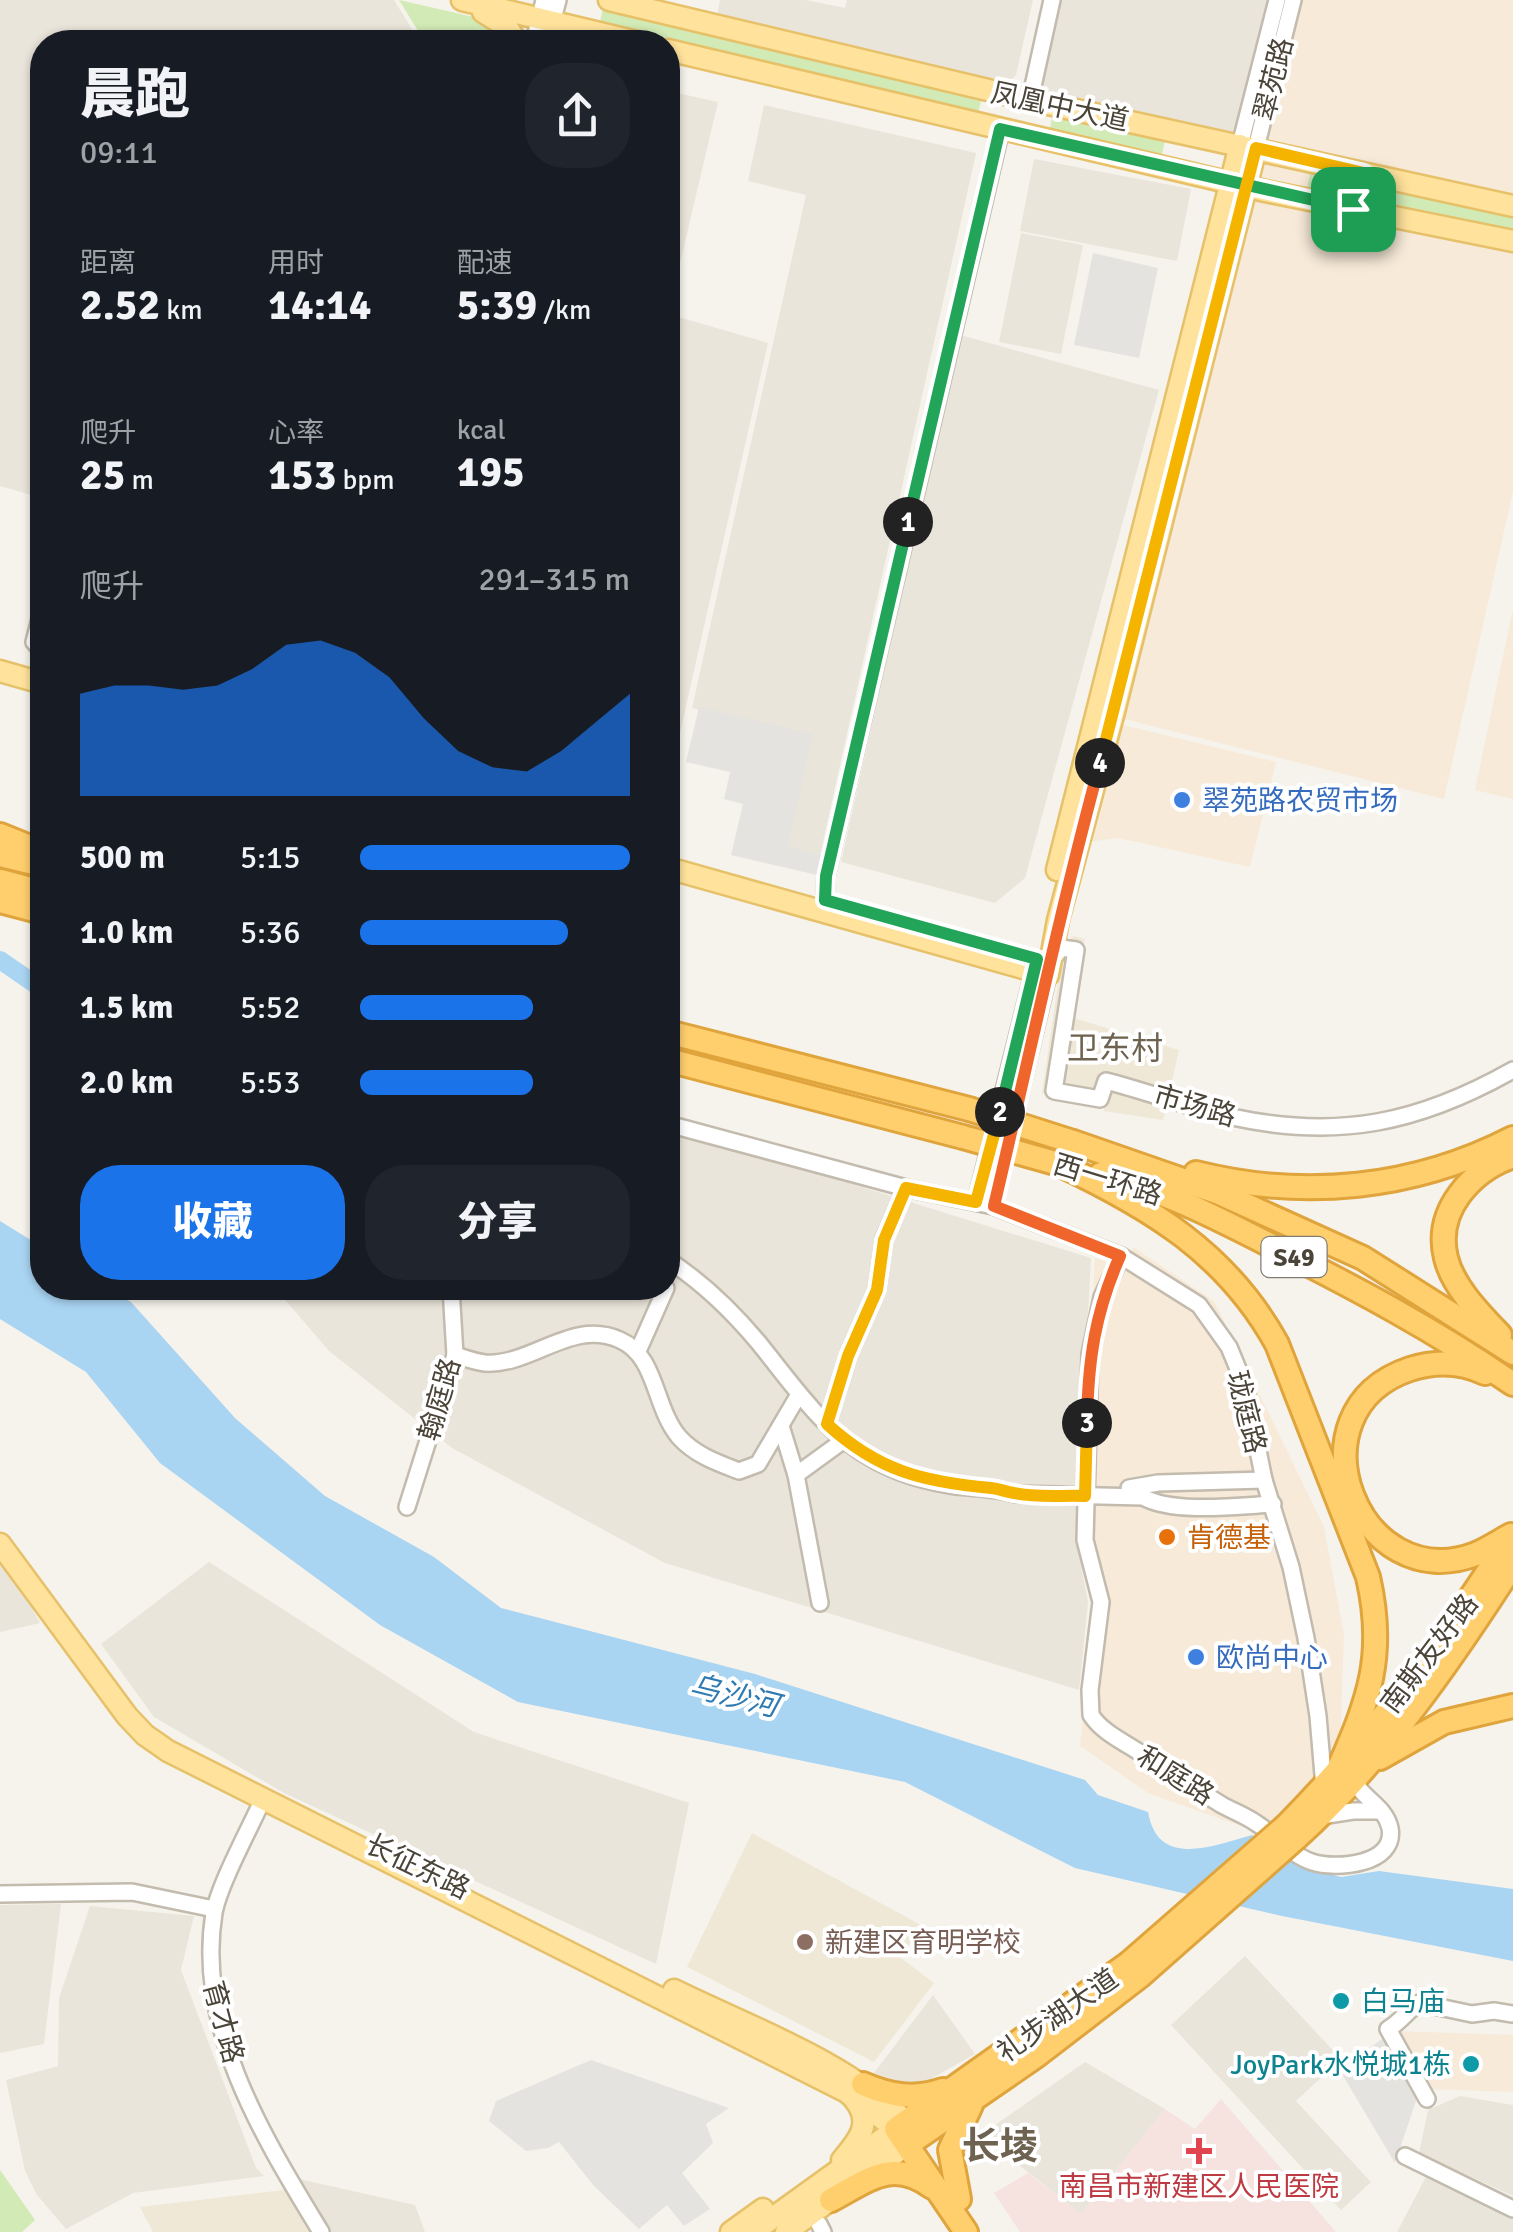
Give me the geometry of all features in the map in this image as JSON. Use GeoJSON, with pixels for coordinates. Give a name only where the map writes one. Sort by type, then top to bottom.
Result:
{"type":"FeatureCollection","features":[{"type":"Feature","properties":{"kind":"highway"},"geometry":{"type":"LineString","coordinates":[[0,835],[30,847]]}},
{"type":"Feature","properties":{"kind":"highway"},"geometry":{"type":"LineString","coordinates":[[0,855],[30,863]]}},
{"type":"Feature","properties":{"kind":"highway"},"geometry":{"type":"LineString","coordinates":[[0,881],[30,889]]}},
{"type":"Feature","properties":{"kind":"highway"},"geometry":{"type":"LineString","coordinates":[[0,903],[30,909]]}},
{"type":"Feature","properties":{"kind":"highway","name":"西一环路"},"geometry":{"type":"LineString","coordinates":[[680,1035],[969,1109],[1217,1192],[1363,1258],[1513,1350]]}},
{"type":"Feature","properties":{"kind":"highway","name":"西一环路"},"geometry":{"type":"LineString","coordinates":[[680,1063],[1132,1182],[1206,1213],[1384,1303],[1447,1339],[1513,1385]]}},
{"type":"Feature","properties":{"kind":"highway"},"geometry":{"type":"LineString","coordinates":[[1073,1142],[1204,1175],[1314,1189],[1371,1185],[1427,1172],[1513,1138]]}},
{"type":"Feature","properties":{"kind":"highway"},"geometry":{"type":"LineString","coordinates":[[1513,1156],[1490,1164],[1470,1180],[1455,1200],[1444,1232],[1446,1258],[1456,1281],[1513,1350]]}},
{"type":"Feature","properties":{"kind":"highway"},"geometry":{"type":"LineString","coordinates":[[1059,1164],[1118,1192],[1210,1256],[1237,1283],[1277,1344],[1368,1577],[1375,1611],[1374,1678],[1340,1777]]}},
{"type":"Feature","properties":{"kind":"highway"},"geometry":{"type":"LineString","coordinates":[[1512,1533],[1476,1554],[1455,1558],[1427,1558],[1396,1548],[1378,1536],[1354,1505],[1345,1466],[1350,1423],[1359,1406],[1370,1391],[1400,1372],[1436,1363],[1455,1363],[1513,1385]]}},
{"type":"Feature","properties":{"kind":"highway","name":"南斯友好路"},"geometry":{"type":"LineString","coordinates":[[1340,1777],[1456,1624],[1512,1533]]}},
{"type":"Feature","properties":{"kind":"highway","name":"南斯友好路"},"geometry":{"type":"LineString","coordinates":[[1340,1777],[1462,1644],[1513,1564]]}},
{"type":"Feature","properties":{"kind":"highway"},"geometry":{"type":"LineString","coordinates":[[1340,1777],[1444,1722],[1513,1706]]}},
{"type":"Feature","properties":{"kind":"highway","name":"礼步湖大道"},"geometry":{"type":"LineString","coordinates":[[1291,1832],[1320,1816],[1340,1777]]}},
{"type":"Feature","properties":{"kind":"highway","name":"礼步湖大道"},"geometry":{"type":"LineString","coordinates":[[907,2133],[1134,1970],[1291,1832],[1340,1777]]}},
{"type":"Feature","properties":{"kind":"highway"},"geometry":{"type":"LineString","coordinates":[[854,2088],[911,2097],[966,2092],[950,2150],[948,2195]]}},
{"type":"Feature","properties":{"kind":"highway"},"geometry":{"type":"LineString","coordinates":[[907,2133],[948,2195],[966,2231]]}},
{"type":"Feature","properties":{"kind":"highway"},"geometry":{"type":"LineString","coordinates":[[826,2191],[894,2172],[910,2172],[948,2195]]}},
{"type":"Feature","properties":{"kind":"main road"},"geometry":{"type":"LineString","coordinates":[[460,0],[585,30]]}},
{"type":"Feature","properties":{"kind":"main road"},"geometry":{"type":"LineString","coordinates":[[460,0],[497,20],[506,30]]}},
{"type":"Feature","properties":{"kind":"main road","name":"凤凰中大道"},"geometry":{"type":"LineString","coordinates":[[609,0],[1030,100],[1513,206]]}},
{"type":"Feature","properties":{"kind":"main road","name":"凤凰中大道"},"geometry":{"type":"LineString","coordinates":[[680,53],[1166,168],[1513,241]]}},
{"type":"Feature","properties":{"kind":"main road"},"geometry":{"type":"LineString","coordinates":[[1166,168],[1174,131]]}},
{"type":"Feature","properties":{"kind":"main road","name":"翠苑路"},"geometry":{"type":"LineString","coordinates":[[1042,967],[1248,146]]}},
{"type":"Feature","properties":{"kind":"main road"},"geometry":{"type":"LineString","coordinates":[[1353,209],[1343,192],[1344,183],[1364,173]]}},
{"type":"Feature","properties":{"kind":"main road"},"geometry":{"type":"LineString","coordinates":[[0,671],[30,679]]}},
{"type":"Feature","properties":{"kind":"main road"},"geometry":{"type":"LineString","coordinates":[[0,684],[30,692]]}},
{"type":"Feature","properties":{"kind":"main road"},"geometry":{"type":"LineString","coordinates":[[680,860],[1042,967]]}},
{"type":"Feature","properties":{"kind":"main road"},"geometry":{"type":"LineString","coordinates":[[680,871],[1042,967]]}},
{"type":"Feature","properties":{"kind":"main road","name":"长征东路"},"geometry":{"type":"LineString","coordinates":[[0,1526],[134,1708],[175,1743],[237,1778],[854,2088],[907,2133]]}},
{"type":"Feature","properties":{"kind":"main road","name":"长征东路"},"geometry":{"type":"LineString","coordinates":[[0,1544],[145,1735],[168,1751],[262,1801],[854,2088]]}},
{"type":"Feature","properties":{"kind":"main road"},"geometry":{"type":"LineString","coordinates":[[826,2191],[865,2124],[854,2088]]}},
{"type":"Feature","properties":{"kind":"main road","name":"礼步湖大道"},"geometry":{"type":"LineString","coordinates":[[754,2232],[826,2191],[907,2133]]}},
{"type":"Feature","properties":{"kind":"main road"},"geometry":{"type":"LineString","coordinates":[[732,2232],[857,2140]]}},
{"type":"Feature","properties":{"kind":"main road"},"geometry":{"type":"LineString","coordinates":[[817,2229],[894,2172]]}},
{"type":"Feature","properties":{"kind":"main road","name":"礼步湖大道"},"geometry":{"type":"LineString","coordinates":[[786,2232],[826,2191]]}},
{"type":"Feature","properties":{"kind":"street"},"geometry":{"type":"LineString","coordinates":[[546,21],[558,0]]}},
{"type":"Feature","properties":{"kind":"street"},"geometry":{"type":"LineString","coordinates":[[1030,100],[1052,0]]}},
{"type":"Feature","properties":{"kind":"street","name":"翠苑路"},"geometry":{"type":"LineString","coordinates":[[1248,146],[1278,0]]}},
{"type":"Feature","properties":{"kind":"street","name":"翠苑路"},"geometry":{"type":"LineString","coordinates":[[1248,146],[1293,0]]}},
{"type":"Feature","properties":{"kind":"street"},"geometry":{"type":"LineString","coordinates":[[825,900],[826,876],[1000,129]]}},
{"type":"Feature","properties":{"kind":"street","name":"市场路"},"geometry":{"type":"LineString","coordinates":[[1042,967],[1062,948],[1076,950],[1054,1090],[1100,1098],[1106,1082],[1228,1116],[1330,1128],[1386,1123],[1419,1114],[1513,1070]]}},
{"type":"Feature","properties":{"kind":"street","name":"翠苑路"},"geometry":{"type":"LineString","coordinates":[[976,1202],[1042,967]]}},
{"type":"Feature","properties":{"kind":"street","name":"翠苑路"},"geometry":{"type":"LineString","coordinates":[[994,1206],[1042,967]]}},
{"type":"Feature","properties":{"kind":"street","name":"珑庭路"},"geometry":{"type":"LineString","coordinates":[[680,1127],[906,1188],[994,1206],[1120,1256],[1199,1305],[1228,1347],[1245,1386],[1264,1480],[1274,1504],[1306,1638],[1318,1716],[1340,1777]]}},
{"type":"Feature","properties":{"kind":"street"},"geometry":{"type":"LineString","coordinates":[[827,1424],[848,1356],[877,1290],[884,1240],[906,1188]]}},
{"type":"Feature","properties":{"kind":"street"},"geometry":{"type":"LineString","coordinates":[[1085,1491],[1090,1354],[1102,1297],[1120,1256]]}},
{"type":"Feature","properties":{"kind":"street"},"geometry":{"type":"LineString","coordinates":[[680,1270],[730,1311],[798,1396],[844,1440],[877,1462],[915,1478],[956,1486],[998,1488],[1016,1494],[1264,1480]]}},
{"type":"Feature","properties":{"kind":"street","name":"翰庭路"},"geometry":{"type":"LineString","coordinates":[[407,1507],[455,1355],[452,1300]]}},
{"type":"Feature","properties":{"kind":"street"},"geometry":{"type":"LineString","coordinates":[[638,1350],[661,1300]]}},
{"type":"Feature","properties":{"kind":"street"},"geometry":{"type":"LineString","coordinates":[[455,1355],[496,1362],[524,1356],[559,1340],[598,1335],[618,1338],[638,1350],[670,1424],[688,1446],[740,1471],[752,1469],[764,1456],[798,1396]]}},
{"type":"Feature","properties":{"kind":"street"},"geometry":{"type":"LineString","coordinates":[[781,1426],[796,1475],[820,1602]]}},
{"type":"Feature","properties":{"kind":"street"},"geometry":{"type":"LineString","coordinates":[[796,1475],[844,1440]]}},
{"type":"Feature","properties":{"kind":"street"},"geometry":{"type":"LineString","coordinates":[[1085,1491],[1143,1497],[1157,1504],[1274,1504]]}},
{"type":"Feature","properties":{"kind":"street","name":"和庭路"},"geometry":{"type":"LineString","coordinates":[[1085,1491],[1085,1540],[1101,1602],[1090,1704],[1096,1724],[1199,1791],[1254,1821],[1300,1857],[1318,1864],[1346,1866],[1379,1854],[1391,1834],[1382,1811]]}},
{"type":"Feature","properties":{"kind":"street"},"geometry":{"type":"LineString","coordinates":[[1340,1777],[1358,1787],[1382,1811]]}},
{"type":"Feature","properties":{"kind":"street","name":"育才路"},"geometry":{"type":"LineString","coordinates":[[262,1801],[214,1909],[209,1963],[214,2008],[249,2102],[322,2232]]}},
{"type":"Feature","properties":{"kind":"street"},"geometry":{"type":"LineString","coordinates":[[1320,1816],[1382,1811]]}},
{"type":"Feature","properties":{"kind":"street"},"geometry":{"type":"LineString","coordinates":[[0,1894],[132,1892],[214,1909]]}},
{"type":"Feature","properties":{"kind":"street"},"geometry":{"type":"LineString","coordinates":[[1427,2099],[1388,2029],[1402,2022],[1420,2003],[1472,2014],[1513,2014]]}},
{"type":"Feature","properties":{"kind":"street"},"geometry":{"type":"LineString","coordinates":[[1405,2156],[1513,2209]]}},
{"type":"Feature","properties":{"kind":"shaded area"},"geometry":{"type":"Polygon","coordinates":[[[0,0],[394,0],[413,30],[30,30],[30,495],[0,486],[0,0]]]}},
{"type":"Feature","properties":{"kind":"shaded area"},"geometry":{"type":"Polygon","coordinates":[[[720,0],[806,0],[845,8],[847,0],[1033,0],[1016,75],[1002,89],[716,21],[720,0]]]}},
{"type":"Feature","properties":{"kind":"shaded area"},"geometry":{"type":"Polygon","coordinates":[[[1058,0],[1269,0],[1236,139],[1037,96],[1058,0]]]}},
{"type":"Feature","properties":{"kind":"shaded area"},"geometry":{"type":"Polygon","coordinates":[[[1303,0],[1513,0],[1513,491],[1444,799],[1124,719],[1303,0]]]}},
{"type":"Feature","properties":{"kind":"shaded area"},"geometry":{"type":"Polygon","coordinates":[[[680,94],[718,102],[680,263],[680,94]]]}},
{"type":"Feature","properties":{"kind":"shaded area"},"geometry":{"type":"Polygon","coordinates":[[[764,105],[976,153],[819,860],[784,852],[810,735],[692,708],[806,195],[748,181],[764,105]]]}},
{"type":"Feature","properties":{"kind":"shaded area"},"geometry":{"type":"Polygon","coordinates":[[[1034,159],[1191,189],[1177,261],[1020,231],[1034,159]]]}},
{"type":"Feature","properties":{"kind":"shaded area"},"geometry":{"type":"Polygon","coordinates":[[[1021,233],[1083,245],[1061,354],[999,342],[1021,233]]]}},
{"type":"Feature","properties":{"kind":"shaded area"},"geometry":{"type":"Polygon","coordinates":[[[1093,253],[1158,268],[1139,358],[1074,345],[1093,253]]]}},
{"type":"Feature","properties":{"kind":"shaded area"},"geometry":{"type":"Polygon","coordinates":[[[680,317],[768,343],[680,733],[680,317]]]}},
{"type":"Feature","properties":{"kind":"shaded area"},"geometry":{"type":"Polygon","coordinates":[[[960,335],[1159,390],[1025,878],[995,903],[841,862],[960,335]]]}},
{"type":"Feature","properties":{"kind":"shaded area"},"geometry":{"type":"Polygon","coordinates":[[[1513,609],[1513,799],[1475,790],[1513,609]]]}},
{"type":"Feature","properties":{"kind":"shaded area"},"geometry":{"type":"Polygon","coordinates":[[[699,707],[813,734],[788,847],[821,855],[817,875],[731,855],[743,804],[724,799],[730,772],[686,762],[699,707]]]}},
{"type":"Feature","properties":{"kind":"shaded area","name":"翠苑路农贸市场"},"geometry":{"type":"Polygon","coordinates":[[[1119,724],[1276,762],[1250,867],[1118,838],[1087,842],[1119,724]]]}},
{"type":"Feature","properties":{"kind":"shaded area"},"geometry":{"type":"Polygon","coordinates":[[[1074,936],[1085,939],[1067,1016],[1179,1050],[1163,1120],[1104,1111],[1104,1105],[1042,1093],[1064,944],[1074,936]]]}},
{"type":"Feature","properties":{"kind":"shaded area"},"geometry":{"type":"Polygon","coordinates":[[[680,1131],[1091,1258],[1076,1540],[1088,1602],[1079,1690],[665,1563],[452,1448],[329,1351],[285,1300],[680,1300],[680,1131]]]}},
{"type":"Feature","properties":{"kind":"shaded area"},"geometry":{"type":"Polygon","coordinates":[[[1133,1247],[1214,1301],[1324,1527],[1344,1635],[1340,1747],[1281,1819],[1249,1829],[1148,1793],[1080,1746],[1094,1602],[1081,1545],[1095,1258],[1125,1268],[1133,1247]]]}},
{"type":"Feature","properties":{"kind":"shaded area"},"geometry":{"type":"Polygon","coordinates":[[[0,1550],[40,1623],[0,1632],[0,1550]]]}},
{"type":"Feature","properties":{"kind":"shaded area"},"geometry":{"type":"Polygon","coordinates":[[[209,1562],[474,1732],[689,1803],[656,1964],[284,1793],[154,1717],[101,1644],[209,1562]]]}},
{"type":"Feature","properties":{"kind":"shaded area","name":"新建区育明学校"},"geometry":{"type":"Polygon","coordinates":[[[752,1833],[921,1925],[901,1958],[934,1983],[874,2062],[687,1967],[752,1833]]]}},
{"type":"Feature","properties":{"kind":"shaded area"},"geometry":{"type":"Polygon","coordinates":[[[61,1904],[44,2044],[0,2053],[0,1905],[61,1904]]]}},
{"type":"Feature","properties":{"kind":"shaded area"},"geometry":{"type":"Polygon","coordinates":[[[90,1906],[194,1916],[181,1970],[256,2168],[264,2176],[133,2193],[66,2229],[37,2195],[25,2171],[6,2080],[58,2066],[59,1998],[90,1906]]]}},
{"type":"Feature","properties":{"kind":"shaded area"},"geometry":{"type":"Polygon","coordinates":[[[1245,1956],[1341,2059],[1296,2101],[1371,2182],[1341,2210],[1171,2025],[1245,1956]]]}},
{"type":"Feature","properties":{"kind":"shaded area"},"geometry":{"type":"Polygon","coordinates":[[[933,1995],[975,2054],[915,2088],[874,2073],[933,1995]]]}},
{"type":"Feature","properties":{"kind":"shaded area"},"geometry":{"type":"Polygon","coordinates":[[[1397,2031],[1513,2035],[1513,2092],[1425,2089],[1397,2031]]]}},
{"type":"Feature","properties":{"kind":"shaded area"},"geometry":{"type":"Polygon","coordinates":[[[1388,2035],[1421,2086],[1395,2163],[1339,2069],[1388,2035]]]}},
{"type":"Feature","properties":{"kind":"shaded area"},"geometry":{"type":"Polygon","coordinates":[[[591,2060],[729,2108],[706,2124],[713,2143],[682,2173],[710,2209],[684,2226],[667,2205],[639,2229],[593,2185],[559,2142],[526,2151],[489,2121],[496,2101],[591,2060]]]}},
{"type":"Feature","properties":{"kind":"shaded area"},"geometry":{"type":"Polygon","coordinates":[[[1085,2062],[1165,2109],[1081,2214],[981,2135],[1085,2062]]]}},
{"type":"Feature","properties":{"kind":"shaded area"},"geometry":{"type":"Polygon","coordinates":[[[1460,2096],[1513,2105],[1513,2196],[1419,2153],[1428,2110],[1460,2096]]]}},
{"type":"Feature","properties":{"kind":"shaded area","name":"南昌市新建区人民医院"},"geometry":{"type":"Polygon","coordinates":[[[1221,2099],[1336,2232],[1020,2232],[994,2193],[1028,2173],[1081,2214],[1165,2109],[1195,2129],[1221,2099]]]}},
{"type":"Feature","properties":{"kind":"shaded area"},"geometry":{"type":"Polygon","coordinates":[[[1427,2175],[1513,2220],[1513,2232],[1397,2232],[1427,2175]]]}},
{"type":"Feature","properties":{"kind":"shaded area"},"geometry":{"type":"Polygon","coordinates":[[[299,2179],[415,2205],[425,2232],[331,2232],[299,2179]]]}},
{"type":"Feature","properties":{"kind":"shaded area"},"geometry":{"type":"Polygon","coordinates":[[[292,2189],[311,2232],[153,2232],[140,2207],[292,2189]]]}},
{"type":"Feature","properties":{"kind":"green space"},"geometry":{"type":"Polygon","coordinates":[[[399,0],[478,18],[494,30],[417,30],[399,0]]]}},
{"type":"Feature","properties":{"kind":"green space"},"geometry":{"type":"Polygon","coordinates":[[[604,4],[983,91],[978,114],[680,45],[680,30],[616,30],[599,26],[604,4]]]}},
{"type":"Feature","properties":{"kind":"green space"},"geometry":{"type":"Polygon","coordinates":[[[1053,113],[1166,137],[1161,158],[1049,134],[1053,113]]]}},
{"type":"Feature","properties":{"kind":"green space"},"geometry":{"type":"Polygon","coordinates":[[[1312,166],[1513,210],[1513,236],[1307,189],[1312,166]]]}},
{"type":"Feature","properties":{"kind":"green space"},"geometry":{"type":"Polygon","coordinates":[[[0,2170],[35,2220],[22,2232],[0,2232],[0,2170]]]}},
{"type":"Feature","properties":{"kind":"water","name":"乌沙河"},"geometry":{"type":"Polygon","coordinates":[[[0,1221],[30,1240],[30,1300],[131,1302],[235,1418],[325,1496],[434,1557],[501,1608],[755,1674],[1085,1780],[1098,1795],[1148,1812],[1154,1830],[1175,1847],[1205,1848],[1252,1835],[1298,1865],[1341,1877],[1379,1871],[1513,1889],[1513,1961],[1282,1916],[1075,1868],[905,1782],[518,1702],[380,1625],[160,1463],[86,1372],[0,1319],[0,1221]]]}},
{"type":"Feature","properties":{"kind":"waterway"},"geometry":{"type":"LineString","coordinates":[[0,960],[30,981]]}},
{"type":"Feature","properties":{"kind":"place","name":"翠苑路农贸市场"},"geometry":{"type":"Point","coordinates":[1182,800]}},
{"type":"Feature","properties":{"kind":"place","name":"肯德基"},"geometry":{"type":"Point","coordinates":[1167,1537]}},
{"type":"Feature","properties":{"kind":"place","name":"欧尚中心"},"geometry":{"type":"Point","coordinates":[1196,1657]}},
{"type":"Feature","properties":{"kind":"place","name":"新建区育明学校"},"geometry":{"type":"Point","coordinates":[805,1942]}},
{"type":"Feature","properties":{"kind":"place","name":"白马庙"},"geometry":{"type":"Point","coordinates":[1341,2001]}},
{"type":"Feature","properties":{"kind":"place","name":"JoyPark水悦城1栋"},"geometry":{"type":"Point","coordinates":[1471,2064]}},
{"type":"Feature","properties":{"kind":"place","name":"南昌市新建区人民医院"},"geometry":{"type":"Point","coordinates":[1199,2151]}},
{"type":"Feature","properties":{"kind":"district","name":"卫东村"},"geometry":{"type":"Point","coordinates":[1115,1048]}},
{"type":"Feature","properties":{"kind":"district","name":"长堎"},"geometry":{"type":"Point","coordinates":[1000,2146]}},
{"type":"Feature","properties":{"kind":"route"},"geometry":{"type":"LineString","coordinates":[[1353,209],[1265,191],[1246,186],[1229,182],[1000,129],[826,876],[825,900],[1037,959],[976,1202],[906,1188],[884,1240],[877,1290],[848,1356],[827,1424],[877,1462],[915,1478],[956,1486],[998,1488],[1016,1494],[1085,1496],[1090,1354],[1102,1297],[1120,1256],[994,1206],[1042,1006],[1058,920],[1114,712],[1238,214],[1246,186],[1256,148],[1364,173],[1344,183],[1343,192],[1353,209]]}}]}
